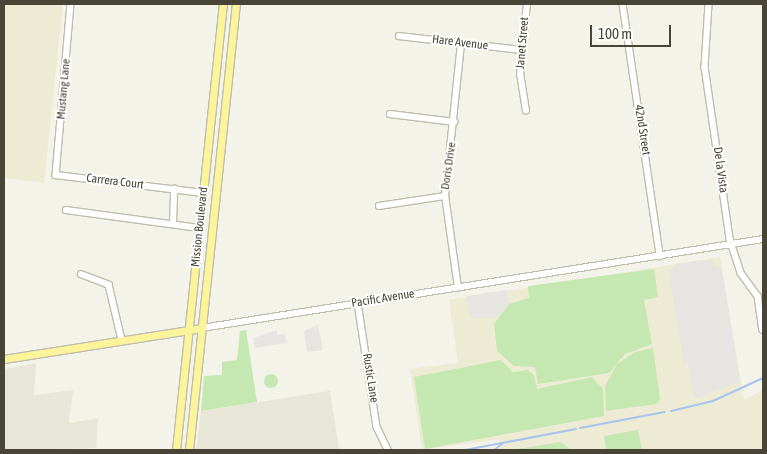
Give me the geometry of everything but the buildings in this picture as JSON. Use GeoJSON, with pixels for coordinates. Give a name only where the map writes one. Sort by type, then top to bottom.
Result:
{"type":"FeatureCollection","features":[{"type":"Feature","properties":{"kind":"main road","name":"Mission Boulevard"},"geometry":{"type":"LineString","coordinates":[[176,450],[224,4]]}},
{"type":"Feature","properties":{"kind":"main road","name":"Mission Boulevard"},"geometry":{"type":"LineString","coordinates":[[189,450],[236,4]]}},
{"type":"Feature","properties":{"kind":"main road","name":"Pacific Avenue"},"geometry":{"type":"LineString","coordinates":[[4,359],[202,328]]}},
{"type":"Feature","properties":{"kind":"street","name":"Mustang Lane"},"geometry":{"type":"LineString","coordinates":[[56,175],[71,4]]}},
{"type":"Feature","properties":{"kind":"street","name":"Janet Street"},"geometry":{"type":"LineString","coordinates":[[526,111],[521,50],[527,4]]}},
{"type":"Feature","properties":{"kind":"street","name":"42nd Street"},"geometry":{"type":"LineString","coordinates":[[623,4],[660,256]]}},
{"type":"Feature","properties":{"kind":"street","name":"De la Vista"},"geometry":{"type":"LineString","coordinates":[[709,4],[705,67],[732,244],[740,273],[758,296],[763,330]]}},
{"type":"Feature","properties":{"kind":"street","name":"Hare Avenue"},"geometry":{"type":"LineString","coordinates":[[399,36],[521,50]]}},
{"type":"Feature","properties":{"kind":"street","name":"Doris Drive"},"geometry":{"type":"LineString","coordinates":[[458,288],[445,196],[455,122],[461,44]]}},
{"type":"Feature","properties":{"kind":"street"},"geometry":{"type":"LineString","coordinates":[[390,114],[455,122]]}},
{"type":"Feature","properties":{"kind":"street","name":"Carrera Court"},"geometry":{"type":"LineString","coordinates":[[56,175],[203,193]]}},
{"type":"Feature","properties":{"kind":"street"},"geometry":{"type":"LineString","coordinates":[[173,224],[174,190]]}},
{"type":"Feature","properties":{"kind":"street"},"geometry":{"type":"LineString","coordinates":[[379,206],[445,196]]}},
{"type":"Feature","properties":{"kind":"street"},"geometry":{"type":"LineString","coordinates":[[66,210],[199,228]]}},
{"type":"Feature","properties":{"kind":"street","name":"Pacific Avenue"},"geometry":{"type":"LineString","coordinates":[[202,328],[763,239]]}},
{"type":"Feature","properties":{"kind":"street"},"geometry":{"type":"LineString","coordinates":[[81,274],[109,285],[122,340]]}},
{"type":"Feature","properties":{"kind":"street","name":"Rustic Lane"},"geometry":{"type":"LineString","coordinates":[[358,303],[377,427],[388,450]]}},
{"type":"Feature","properties":{"kind":"shaded area"},"geometry":{"type":"Polygon","coordinates":[[[4,4],[63,4],[44,183],[4,178],[4,4]]]}},
{"type":"Feature","properties":{"kind":"shaded area"},"geometry":{"type":"Polygon","coordinates":[[[720,257],[744,400],[763,390],[763,450],[497,450],[500,439],[422,450],[410,369],[458,363],[449,300],[720,257]]]}},
{"type":"Feature","properties":{"kind":"shaded area"},"geometry":{"type":"Polygon","coordinates":[[[711,259],[717,268],[721,264],[740,382],[694,399],[688,362],[684,366],[669,273],[675,264],[711,259]]]}},
{"type":"Feature","properties":{"kind":"shaded area"},"geometry":{"type":"Polygon","coordinates":[[[506,290],[509,304],[496,318],[470,318],[466,296],[506,290]]]}},
{"type":"Feature","properties":{"kind":"shaded area"},"geometry":{"type":"Polygon","coordinates":[[[318,325],[323,350],[307,352],[304,331],[318,325]]]}},
{"type":"Feature","properties":{"kind":"shaded area"},"geometry":{"type":"Polygon","coordinates":[[[277,330],[277,334],[285,334],[287,343],[255,348],[253,338],[277,330]]]}},
{"type":"Feature","properties":{"kind":"shaded area"},"geometry":{"type":"Polygon","coordinates":[[[36,363],[34,395],[73,390],[69,423],[98,418],[96,448],[4,450],[4,369],[36,363]]]}},
{"type":"Feature","properties":{"kind":"shaded area"},"geometry":{"type":"Polygon","coordinates":[[[330,391],[339,450],[196,450],[201,411],[330,391]]]}},
{"type":"Feature","properties":{"kind":"green space"},"geometry":{"type":"Polygon","coordinates":[[[654,269],[658,297],[644,300],[652,344],[625,354],[609,373],[538,384],[535,367],[514,366],[497,351],[494,324],[509,304],[529,298],[528,286],[654,269]]]}},
{"type":"Feature","properties":{"kind":"green space"},"geometry":{"type":"Polygon","coordinates":[[[246,330],[257,402],[201,411],[204,376],[222,375],[222,362],[237,360],[240,331],[246,330]]]}},
{"type":"Feature","properties":{"kind":"green space"},"geometry":{"type":"Polygon","coordinates":[[[653,348],[660,399],[656,404],[606,411],[605,386],[617,364],[635,352],[653,348]]]}},
{"type":"Feature","properties":{"kind":"green space"},"geometry":{"type":"Polygon","coordinates":[[[501,360],[513,372],[528,370],[534,375],[537,389],[592,377],[603,389],[604,416],[425,449],[414,377],[501,360]]]}},
{"type":"Feature","properties":{"kind":"green space"},"geometry":{"type":"Polygon","coordinates":[[[268,374],[274,374],[278,381],[274,388],[268,388],[264,384],[264,378],[268,374]]]}},
{"type":"Feature","properties":{"kind":"green space"},"geometry":{"type":"Polygon","coordinates":[[[638,430],[642,450],[606,450],[604,436],[638,430]]]}},
{"type":"Feature","properties":{"kind":"green space"},"geometry":{"type":"Polygon","coordinates":[[[561,442],[571,450],[510,450],[561,442]]]}},
{"type":"Feature","properties":{"kind":"waterway"},"geometry":{"type":"LineString","coordinates":[[671,411],[713,401],[763,378]]}},
{"type":"Feature","properties":{"kind":"waterway"},"geometry":{"type":"LineString","coordinates":[[580,428],[665,412]]}},
{"type":"Feature","properties":{"kind":"waterway"},"geometry":{"type":"LineString","coordinates":[[465,450],[576,429]]}},
{"type":"Feature","properties":{"kind":"waterway"},"geometry":{"type":"LineString","coordinates":[[494,450],[502,444]]}}]}
